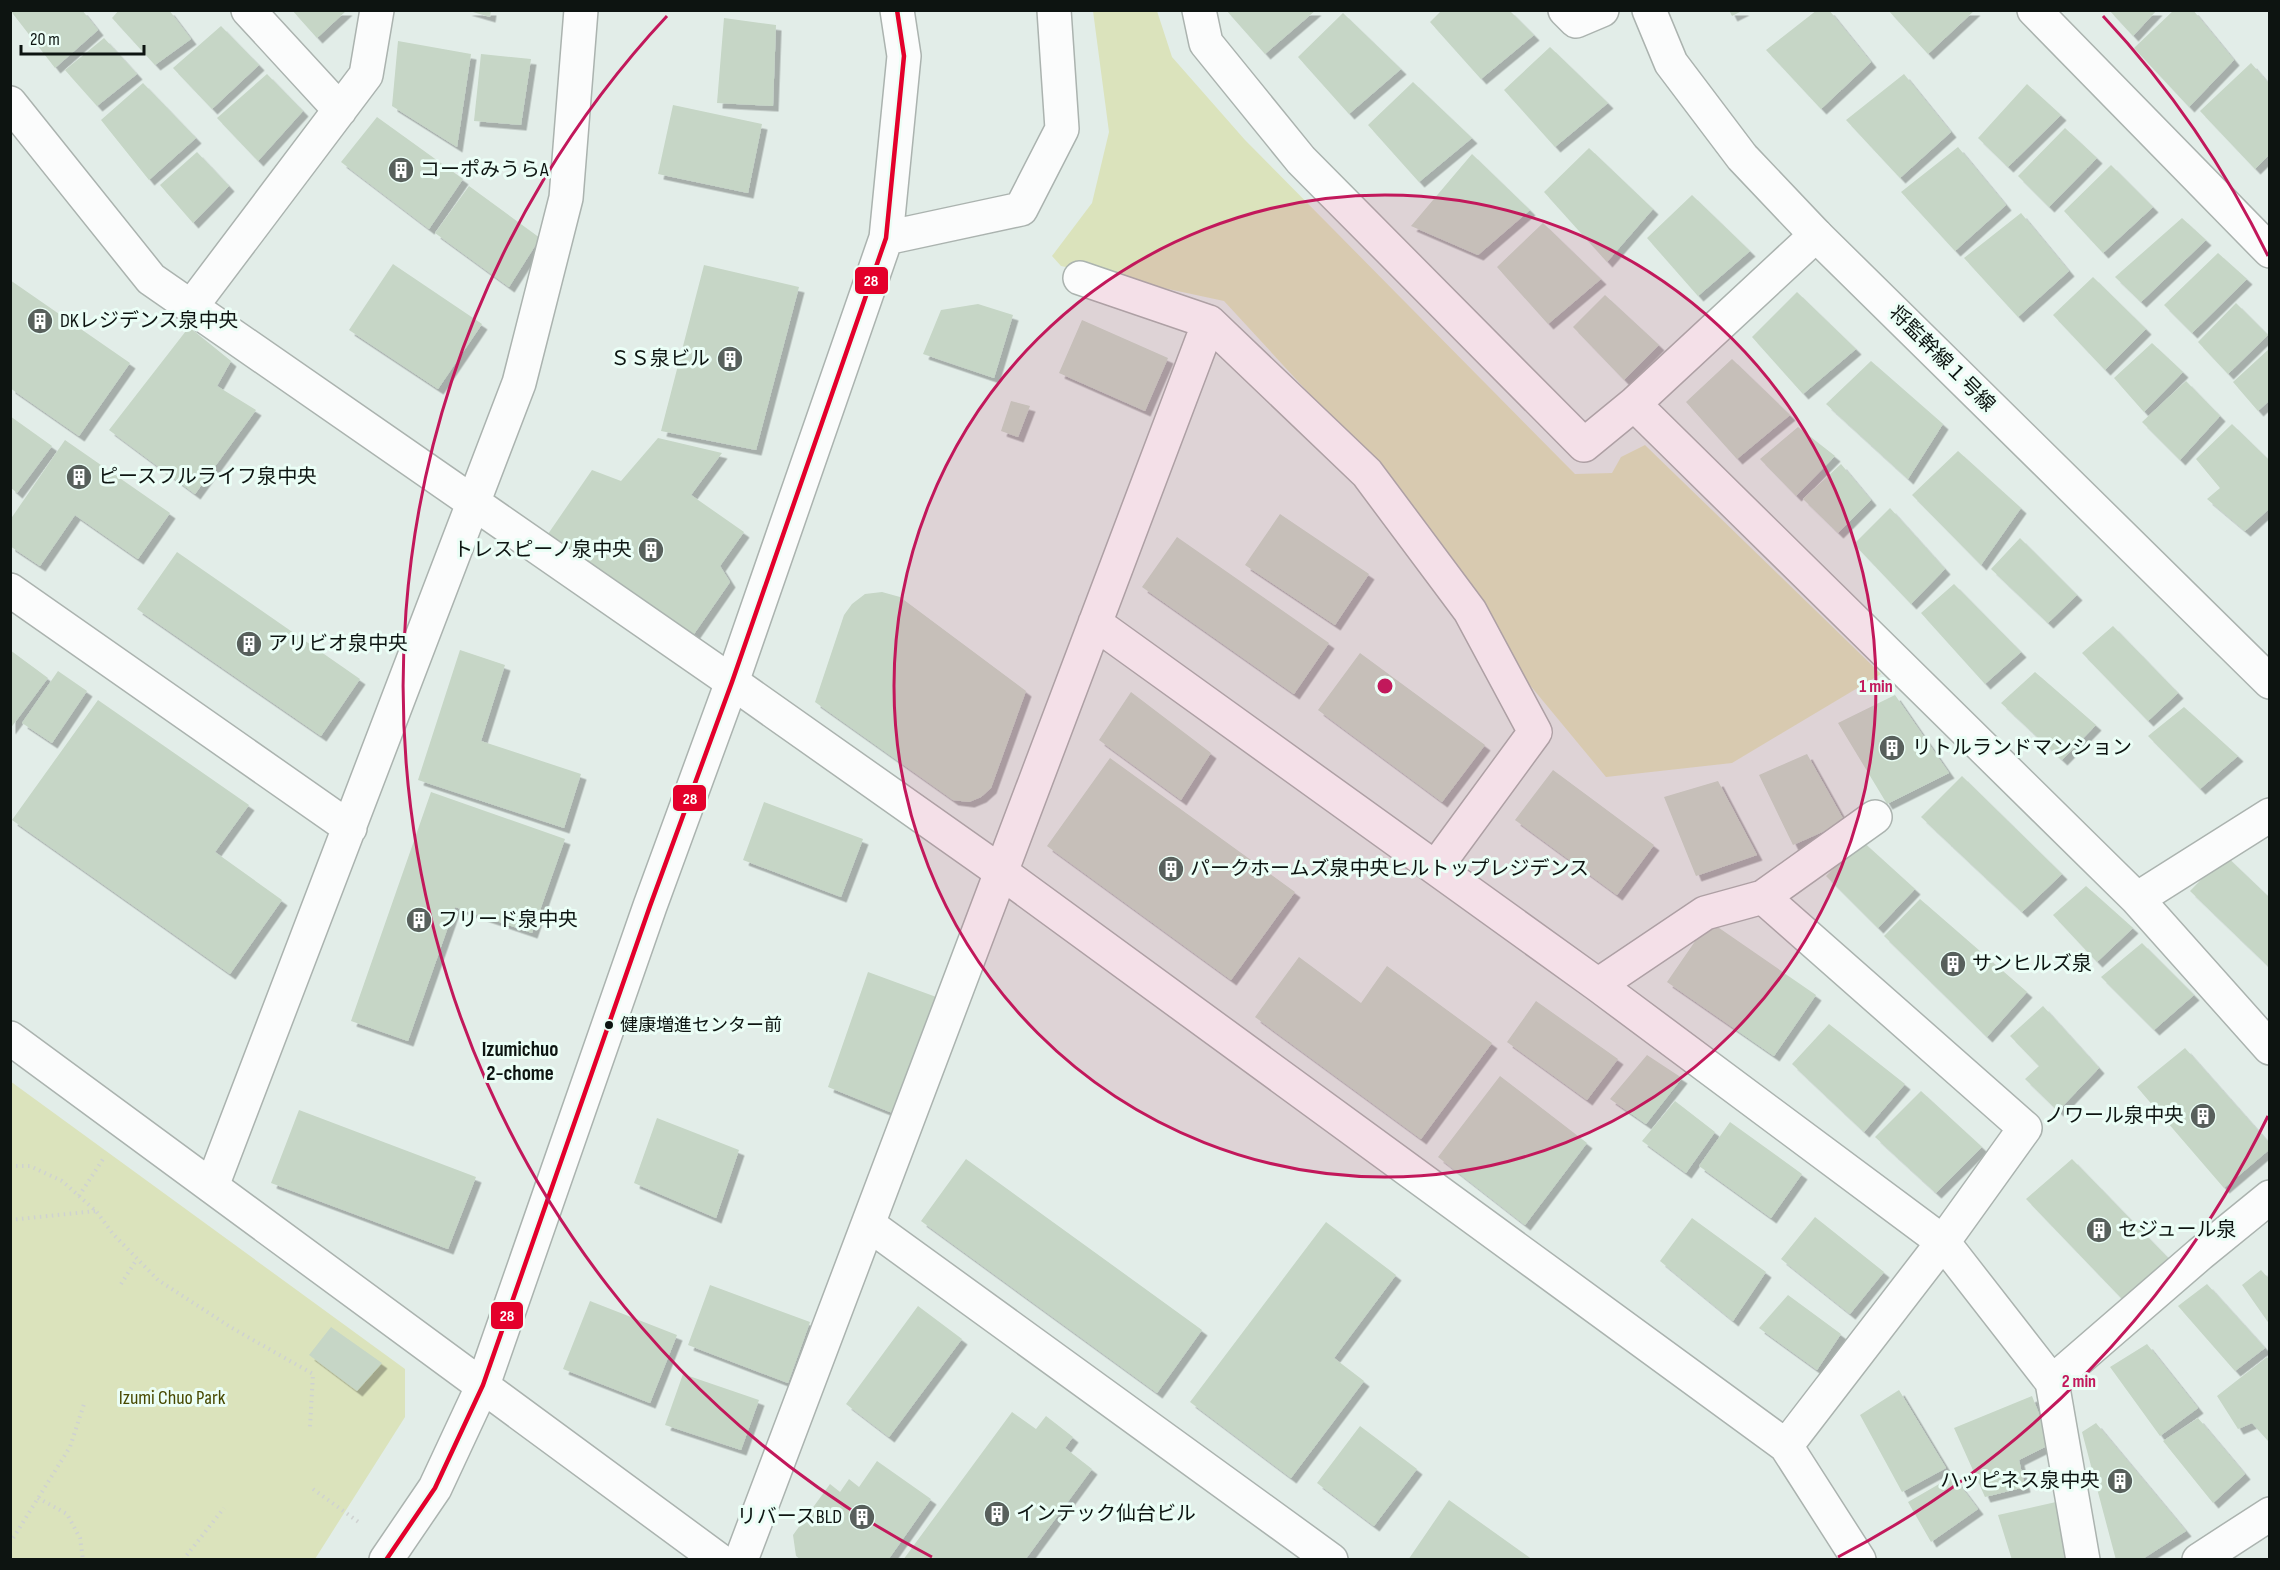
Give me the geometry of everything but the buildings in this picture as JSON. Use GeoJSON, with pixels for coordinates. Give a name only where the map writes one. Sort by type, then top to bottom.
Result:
{"type":"FeatureCollection","features":[{"type":"Feature","properties":{"kind":"street"},"geometry":{"type":"LineString","coordinates":[[248,10],[340,110]]}},
{"type":"Feature","properties":{"kind":"street"},"geometry":{"type":"LineString","coordinates":[[192,307],[366,75],[377,10]]}},
{"type":"Feature","properties":{"kind":"street"},"geometry":{"type":"LineString","coordinates":[[212,1186],[519,383],[566,198],[580,10]]}},
{"type":"Feature","properties":{"kind":"street"},"geometry":{"type":"LineString","coordinates":[[386,1560],[435,1488],[483,1385],[650,906],[732,682],[886,238],[904,56],[897,10]]}},
{"type":"Feature","properties":{"kind":"street"},"geometry":{"type":"LineString","coordinates":[[886,238],[1021,210],[1062,129],[1054,10]]}},
{"type":"Feature","properties":{"kind":"street"},"geometry":{"type":"LineString","coordinates":[[1199,10],[1206,43],[1301,160],[1584,445],[1634,404],[1816,235]]}},
{"type":"Feature","properties":{"kind":"street"},"geometry":{"type":"LineString","coordinates":[[1565,10],[1576,21],[1602,10]]}},
{"type":"Feature","properties":{"kind":"street","name":"将監幹線１号線"},"geometry":{"type":"LineString","coordinates":[[1648,10],[1671,63],[1742,157],[1816,235],[2270,682]]}},
{"type":"Feature","properties":{"kind":"street"},"geometry":{"type":"LineString","coordinates":[[2034,10],[2270,251]]}},
{"type":"Feature","properties":{"kind":"street"},"geometry":{"type":"LineString","coordinates":[[10,103],[151,279],[732,682],[1001,873],[1786,1446],[1859,1560]]}},
{"type":"Feature","properties":{"kind":"street"},"geometry":{"type":"LineString","coordinates":[[1080,278],[1209,322],[1367,473],[1470,611],[1535,732],[1436,867]]}},
{"type":"Feature","properties":{"kind":"street"},"geometry":{"type":"LineString","coordinates":[[741,1560],[1209,322]]}},
{"type":"Feature","properties":{"kind":"street"},"geometry":{"type":"LineString","coordinates":[[1634,404],[2137,899],[2270,1048]]}},
{"type":"Feature","properties":{"kind":"street"},"geometry":{"type":"LineString","coordinates":[[10,590],[350,828]]}},
{"type":"Feature","properties":{"kind":"street"},"geometry":{"type":"LineString","coordinates":[[1095,623],[1598,985],[1942,1242],[2052,1383],[2083,1560]]}},
{"type":"Feature","properties":{"kind":"street"},"geometry":{"type":"LineString","coordinates":[[2137,899],[2270,815]]}},
{"type":"Feature","properties":{"kind":"street"},"geometry":{"type":"LineString","coordinates":[[1598,985],[1705,913],[1763,897],[1875,817]]}},
{"type":"Feature","properties":{"kind":"street"},"geometry":{"type":"LineString","coordinates":[[1763,897],[2025,1128],[1942,1242],[1786,1446]]}},
{"type":"Feature","properties":{"kind":"street"},"geometry":{"type":"LineString","coordinates":[[10,1038],[719,1560]]}},
{"type":"Feature","properties":{"kind":"street"},"geometry":{"type":"LineString","coordinates":[[2052,1383],[2200,1254],[2270,1197]]}},
{"type":"Feature","properties":{"kind":"street"},"geometry":{"type":"LineString","coordinates":[[868,1224],[1331,1560]]}},
{"type":"Feature","properties":{"kind":"street"},"geometry":{"type":"LineString","coordinates":[[2199,1560],[2270,1514]]}},
{"type":"Feature","properties":{"kind":"path"},"geometry":{"type":"LineString","coordinates":[[79,1196],[108,1152]]}},
{"type":"Feature","properties":{"kind":"path"},"geometry":{"type":"LineString","coordinates":[[10,1166],[30,1166],[62,1181],[96,1211],[113,1234],[158,1280],[232,1329],[313,1374],[310,1427]]}},
{"type":"Feature","properties":{"kind":"path"},"geometry":{"type":"LineString","coordinates":[[10,1220],[96,1211]]}},
{"type":"Feature","properties":{"kind":"path"},"geometry":{"type":"LineString","coordinates":[[121,1284],[137,1259]]}},
{"type":"Feature","properties":{"kind":"path"},"geometry":{"type":"LineString","coordinates":[[10,1543],[70,1447],[84,1404]]}},
{"type":"Feature","properties":{"kind":"path"},"geometry":{"type":"LineString","coordinates":[[313,1489],[360,1523]]}},
{"type":"Feature","properties":{"kind":"path"},"geometry":{"type":"LineString","coordinates":[[38,1498],[67,1514],[80,1538],[83,1560]]}},
{"type":"Feature","properties":{"kind":"path"},"geometry":{"type":"LineString","coordinates":[[183,1560],[224,1508]]}},
{"type":"Feature","properties":{"kind":"green space"},"geometry":{"type":"Polygon","coordinates":[[[1093,11],[1157,11],[1172,57],[1245,140],[1575,474],[1612,473],[1621,457],[1645,445],[1881,674],[1732,763],[1606,777],[1524,678],[1401,493],[1224,301],[1061,266],[1052,256],[1092,203],[1109,132],[1093,11]]]}},
{"type":"Feature","properties":{"kind":"green space","name":"Izumi Chuo Park"},"geometry":{"type":"Polygon","coordinates":[[[10,1081],[405,1369],[405,1417],[315,1559],[11,1559],[10,1081]]]}},
{"type":"Feature","properties":{"kind":"transit line","name":"28"},"geometry":{"type":"LineString","coordinates":[[386,1560],[435,1488],[483,1385],[650,906],[732,682],[886,238],[904,56],[897,10]]}},
{"type":"Feature","properties":{"kind":"place","name":"コーポみうらA"},"geometry":{"type":"Point","coordinates":[401,170]}},
{"type":"Feature","properties":{"kind":"place","name":"DKレジデンス泉中央"},"geometry":{"type":"Point","coordinates":[40,321]}},
{"type":"Feature","properties":{"kind":"place","name":"ＳＳ泉ビル"},"geometry":{"type":"Point","coordinates":[730,359]}},
{"type":"Feature","properties":{"kind":"place","name":"ピースフルライフ泉中央"},"geometry":{"type":"Point","coordinates":[79,477]}},
{"type":"Feature","properties":{"kind":"place","name":"トレスピーノ泉中央"},"geometry":{"type":"Point","coordinates":[651,550]}},
{"type":"Feature","properties":{"kind":"place","name":"アリビオ泉中央"},"geometry":{"type":"Point","coordinates":[249,644]}},
{"type":"Feature","properties":{"kind":"place","name":"リトルランドマンション"},"geometry":{"type":"Point","coordinates":[1892,748]}},
{"type":"Feature","properties":{"kind":"place","name":"パークホームズ泉中央ヒルトップレジデンス"},"geometry":{"type":"Point","coordinates":[1171,869]}},
{"type":"Feature","properties":{"kind":"place","name":"フリード泉中央"},"geometry":{"type":"Point","coordinates":[419,920]}},
{"type":"Feature","properties":{"kind":"place","name":"サンヒルズ泉"},"geometry":{"type":"Point","coordinates":[1953,964]}},
{"type":"Feature","properties":{"kind":"place","name":"健康増進センター前"},"geometry":{"type":"Point","coordinates":[609,1025]}},
{"type":"Feature","properties":{"kind":"place","name":"ノワール泉中央"},"geometry":{"type":"Point","coordinates":[2203,1116]}},
{"type":"Feature","properties":{"kind":"place","name":"セジュール泉"},"geometry":{"type":"Point","coordinates":[2099,1230]}},
{"type":"Feature","properties":{"kind":"place","name":"ハッピネス泉中央"},"geometry":{"type":"Point","coordinates":[2120,1481]}},
{"type":"Feature","properties":{"kind":"place","name":"インテック仙台ビル"},"geometry":{"type":"Point","coordinates":[997,1514]}},
{"type":"Feature","properties":{"kind":"place","name":"リバースBLD"},"geometry":{"type":"Point","coordinates":[862,1517]}},
{"type":"Feature","properties":{"kind":"district","name":"Izumichuo 2-chome"},"geometry":{"type":"Point","coordinates":[520,1061]}}]}
